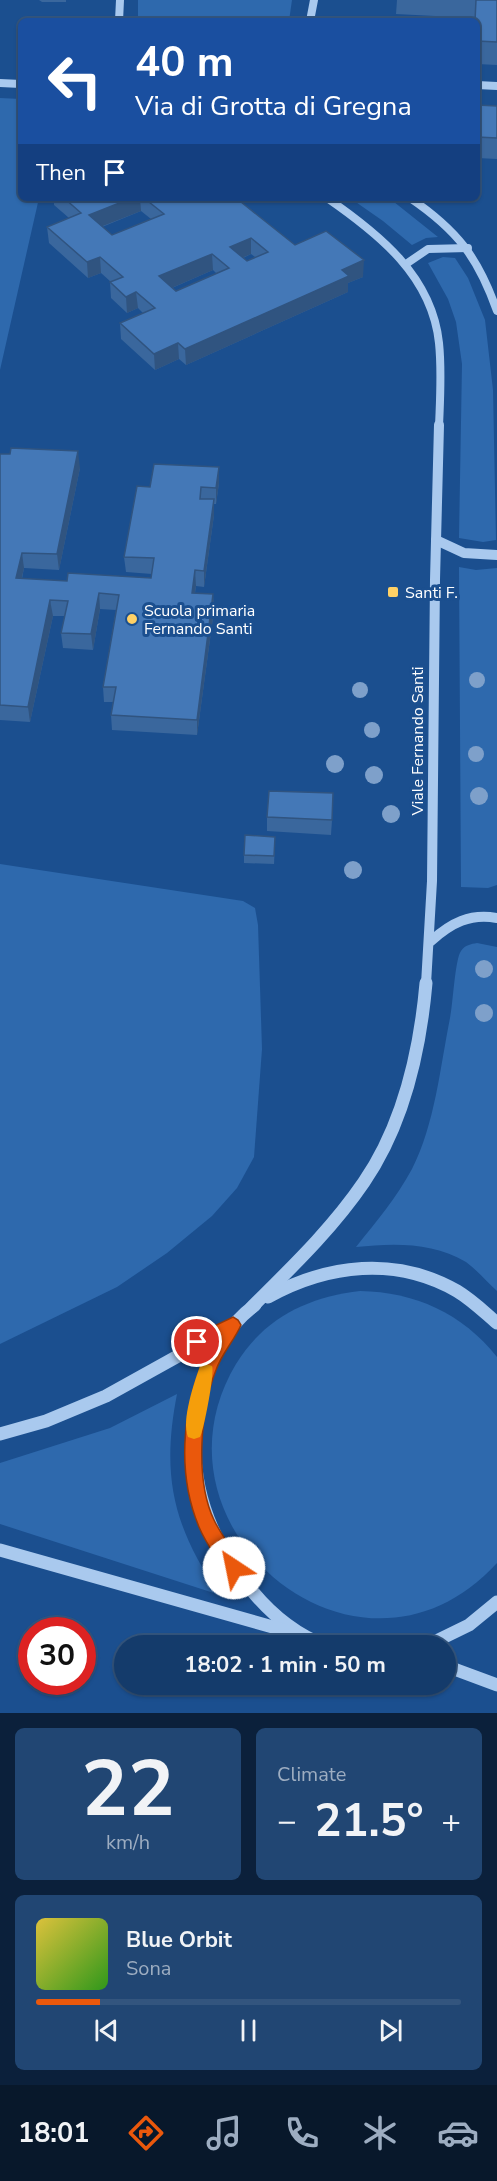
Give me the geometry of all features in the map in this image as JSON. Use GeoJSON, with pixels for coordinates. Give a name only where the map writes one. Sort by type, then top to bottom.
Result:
{"type":"FeatureCollection","features":[{"type":"Feature","properties":{"kind":"street"},"geometry":{"type":"LineString","coordinates":[[119,18],[120,0]]}},
{"type":"Feature","properties":{"kind":"street"},"geometry":{"type":"LineString","coordinates":[[311,18],[314,0]]}},
{"type":"Feature","properties":{"kind":"street"},"geometry":{"type":"LineString","coordinates":[[0,83],[18,84]]}},
{"type":"Feature","properties":{"kind":"street"},"geometry":{"type":"LineString","coordinates":[[480,85],[497,86]]}},
{"type":"Feature","properties":{"kind":"street","name":"Viale Fernando Santi"},"geometry":{"type":"LineString","coordinates":[[251,1308],[319,1240],[356,1194],[382,1151],[399,1108],[417,1045],[431,941],[440,342],[430,303],[406,264],[375,232],[331,201]]}},
{"type":"Feature","properties":{"kind":"street"},"geometry":{"type":"LineString","coordinates":[[414,201],[445,222],[468,248],[483,273],[497,311]]}},
{"type":"Feature","properties":{"kind":"street"},"geometry":{"type":"LineString","coordinates":[[406,264],[429,249],[468,248]]}},
{"type":"Feature","properties":{"kind":"street"},"geometry":{"type":"LineString","coordinates":[[436,540],[465,553],[497,555]]}},
{"type":"Feature","properties":{"kind":"street"},"geometry":{"type":"LineString","coordinates":[[431,941],[445,928],[460,920],[479,916],[497,918]]}},
{"type":"Feature","properties":{"kind":"street"},"geometry":{"type":"LineString","coordinates":[[296,1633],[244,1583],[223,1553],[207,1525],[196,1485],[193,1462],[197,1406],[208,1368],[219,1345],[233,1325],[251,1308],[287,1285],[304,1278],[357,1268],[387,1268],[417,1274],[458,1291],[497,1323]]}},
{"type":"Feature","properties":{"kind":"street"},"geometry":{"type":"LineString","coordinates":[[0,1434],[54,1418],[120,1389],[197,1342],[233,1325]]}},
{"type":"Feature","properties":{"kind":"street"},"geometry":{"type":"LineString","coordinates":[[0,1550],[301,1635]]}},
{"type":"Feature","properties":{"kind":"street"},"geometry":{"type":"LineString","coordinates":[[449,1635],[469,1625],[497,1602]]}},
{"type":"Feature","properties":{"kind":"street"},"geometry":{"type":"LineString","coordinates":[[456,1670],[497,1685]]}},
{"type":"Feature","properties":{"kind":"shaded area"},"geometry":{"type":"Polygon","coordinates":[[[138,0],[292,0],[289,18],[138,18],[138,0]]]}},
{"type":"Feature","properties":{"kind":"shaded area"},"geometry":{"type":"Polygon","coordinates":[[[0,98],[18,99],[18,201],[38,201],[0,370],[0,98]]]}},
{"type":"Feature","properties":{"kind":"shaded area"},"geometry":{"type":"Polygon","coordinates":[[[354,201],[393,201],[438,237],[426,238],[412,245],[354,201]]]}},
{"type":"Feature","properties":{"kind":"shaded area"},"geometry":{"type":"Polygon","coordinates":[[[443,257],[455,258],[468,278],[485,320],[493,390],[496,540],[483,542],[459,538],[462,364],[456,322],[448,299],[428,263],[443,257]]]}},
{"type":"Feature","properties":{"kind":"shaded area"},"geometry":{"type":"Polygon","coordinates":[[[459,567],[476,570],[497,568],[497,885],[488,888],[461,887],[459,567]]]}},
{"type":"Feature","properties":{"kind":"shaded area"},"geometry":{"type":"Polygon","coordinates":[[[0,864],[243,901],[255,908],[258,925],[262,1049],[254,1157],[237,1188],[212,1216],[167,1253],[117,1287],[0,1344],[0,864]]]}},
{"type":"Feature","properties":{"kind":"shaded area"},"geometry":{"type":"Polygon","coordinates":[[[477,943],[497,947],[497,1291],[466,1262],[453,1255],[426,1247],[384,1245],[356,1247],[400,1189],[420,1152],[436,1095],[459,956],[464,947],[477,943]]]}},
{"type":"Feature","properties":{"kind":"shaded area"},"geometry":{"type":"Polygon","coordinates":[[[360,1291],[400,1296],[436,1308],[469,1328],[497,1357],[497,1563],[442,1604],[385,1618],[328,1609],[278,1581],[239,1539],[216,1485],[213,1426],[236,1364],[247,1348],[274,1322],[289,1313],[323,1298],[360,1291]]]}},
{"type":"Feature","properties":{"kind":"shaded area"},"geometry":{"type":"Polygon","coordinates":[[[177,1394],[170,1450],[175,1500],[191,1546],[220,1595],[0,1524],[0,1463],[110,1428],[177,1394]]]}},
{"type":"Feature","properties":{"kind":"building"},"geometry":{"type":"Polygon","coordinates":[[[476,0],[497,0],[497,42],[480,41],[480,18],[475,18],[476,0]]]}},
{"type":"Feature","properties":{"kind":"building"},"geometry":{"type":"Polygon","coordinates":[[[480,105],[497,106],[497,138],[480,137],[480,105]]]}},
{"type":"Feature","properties":{"kind":"building"},"geometry":{"type":"Polygon","coordinates":[[[67,201],[124,201],[89,215],[112,235],[164,214],[148,201],[240,201],[295,245],[326,231],[364,260],[342,270],[349,276],[185,349],[178,343],[154,354],[120,323],[155,308],[136,292],[126,297],[110,282],[123,277],[100,257],[87,262],[47,227],[81,213],[67,201]],[[251,238],[230,247],[247,261],[268,252],[251,238]],[[212,254],[159,276],[176,291],[229,268],[212,254]]]}},
{"type":"Feature","properties":{"kind":"building"},"geometry":{"type":"Polygon","coordinates":[[[11,448],[78,451],[57,554],[22,553],[16,578],[67,581],[68,573],[151,578],[154,558],[124,557],[137,486],[150,487],[154,464],[219,467],[216,488],[201,487],[200,499],[214,499],[204,571],[195,570],[192,593],[213,594],[197,720],[111,715],[116,687],[103,687],[119,595],[99,593],[91,634],[61,633],[68,601],[50,600],[28,707],[0,705],[0,454],[10,454],[11,448]]]}},
{"type":"Feature","properties":{"kind":"building"},"geometry":{"type":"Polygon","coordinates":[[[269,791],[333,793],[332,820],[267,817],[269,791]]]}},
{"type":"Feature","properties":{"kind":"building"},"geometry":{"type":"Polygon","coordinates":[[[245,835],[275,837],[274,856],[244,855],[245,835]]]}},
{"type":"Feature","properties":{"kind":"slow traffic"},"geometry":{"type":"LineString","coordinates":[[194,1431],[197,1406],[206,1372]]}},
{"type":"Feature","properties":{"kind":"place","name":"Santi F."},"geometry":{"type":"Point","coordinates":[393,592]}},
{"type":"Feature","properties":{"kind":"place","name":"Scuola primaria Fernando Santi"},"geometry":{"type":"Point","coordinates":[132,619]}},
{"type":"Feature","properties":{"kind":"route"},"geometry":{"type":"LineString","coordinates":[[197,1342],[233,1325],[219,1345],[202,1386],[197,1406],[193,1462],[196,1485],[207,1525],[234,1568]]}}]}
